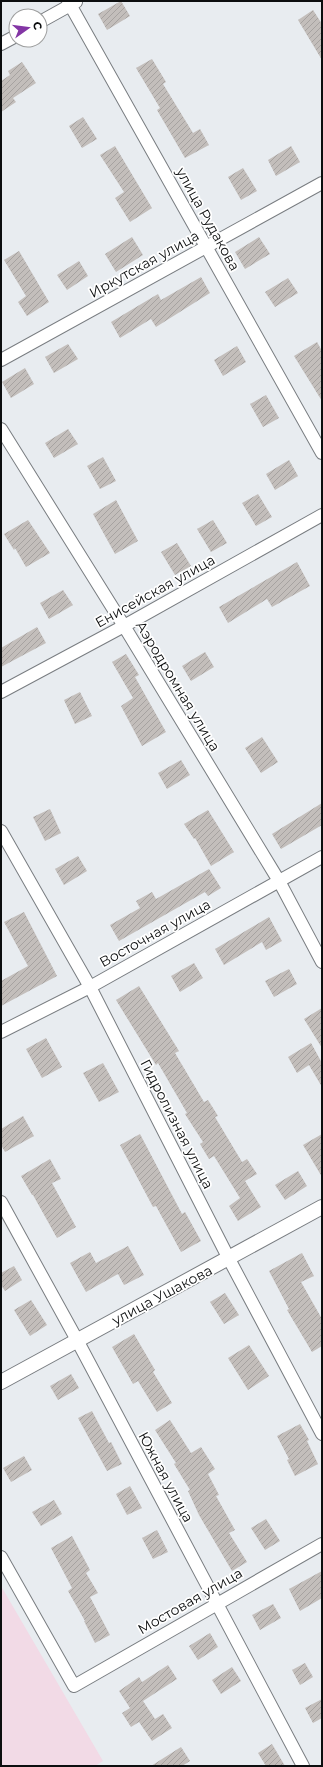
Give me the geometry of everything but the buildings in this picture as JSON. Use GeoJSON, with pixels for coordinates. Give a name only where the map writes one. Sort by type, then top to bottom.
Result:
{"type":"FeatureCollection","features":[{"type":"Feature","properties":{"kind":"street"},"geometry":{"type":"LineString","coordinates":[[48,17],[71,2]]}},
{"type":"Feature","properties":{"kind":"street","name":"улица Рудакова"},"geometry":{"type":"LineString","coordinates":[[71,2],[322,453]]}},
{"type":"Feature","properties":{"kind":"street","name":"Иркутская улица"},"geometry":{"type":"LineString","coordinates":[[1,360],[322,183]]}},
{"type":"Feature","properties":{"kind":"street","name":"Аэродромная улица"},"geometry":{"type":"LineString","coordinates":[[1,429],[124,626],[279,881],[322,962]]}},
{"type":"Feature","properties":{"kind":"street","name":"Енисейская улица"},"geometry":{"type":"LineString","coordinates":[[1,692],[124,626],[322,516]]}},
{"type":"Feature","properties":{"kind":"street","name":"Гидролизная улица"},"geometry":{"type":"LineString","coordinates":[[1,831],[90,987],[229,1259],[322,1434]]}},
{"type":"Feature","properties":{"kind":"street","name":"Восточная улица"},"geometry":{"type":"LineString","coordinates":[[1,1032],[90,987],[322,857]]}},
{"type":"Feature","properties":{"kind":"street","name":"Южная улица"},"geometry":{"type":"LineString","coordinates":[[1,1202],[77,1340],[303,1766]]}},
{"type":"Feature","properties":{"kind":"street","name":"улица Ушакова"},"geometry":{"type":"LineString","coordinates":[[1,1382],[229,1259],[322,1206]]}},
{"type":"Feature","properties":{"kind":"street","name":"Мостовая улица"},"geometry":{"type":"LineString","coordinates":[[1,1557],[74,1686],[322,1544]]}},
{"type":"Feature","properties":{"kind":"shaded area"},"geometry":{"type":"Polygon","coordinates":[[[1,1586],[103,1761],[95,1766],[1,1766],[1,1586]]]}}]}
